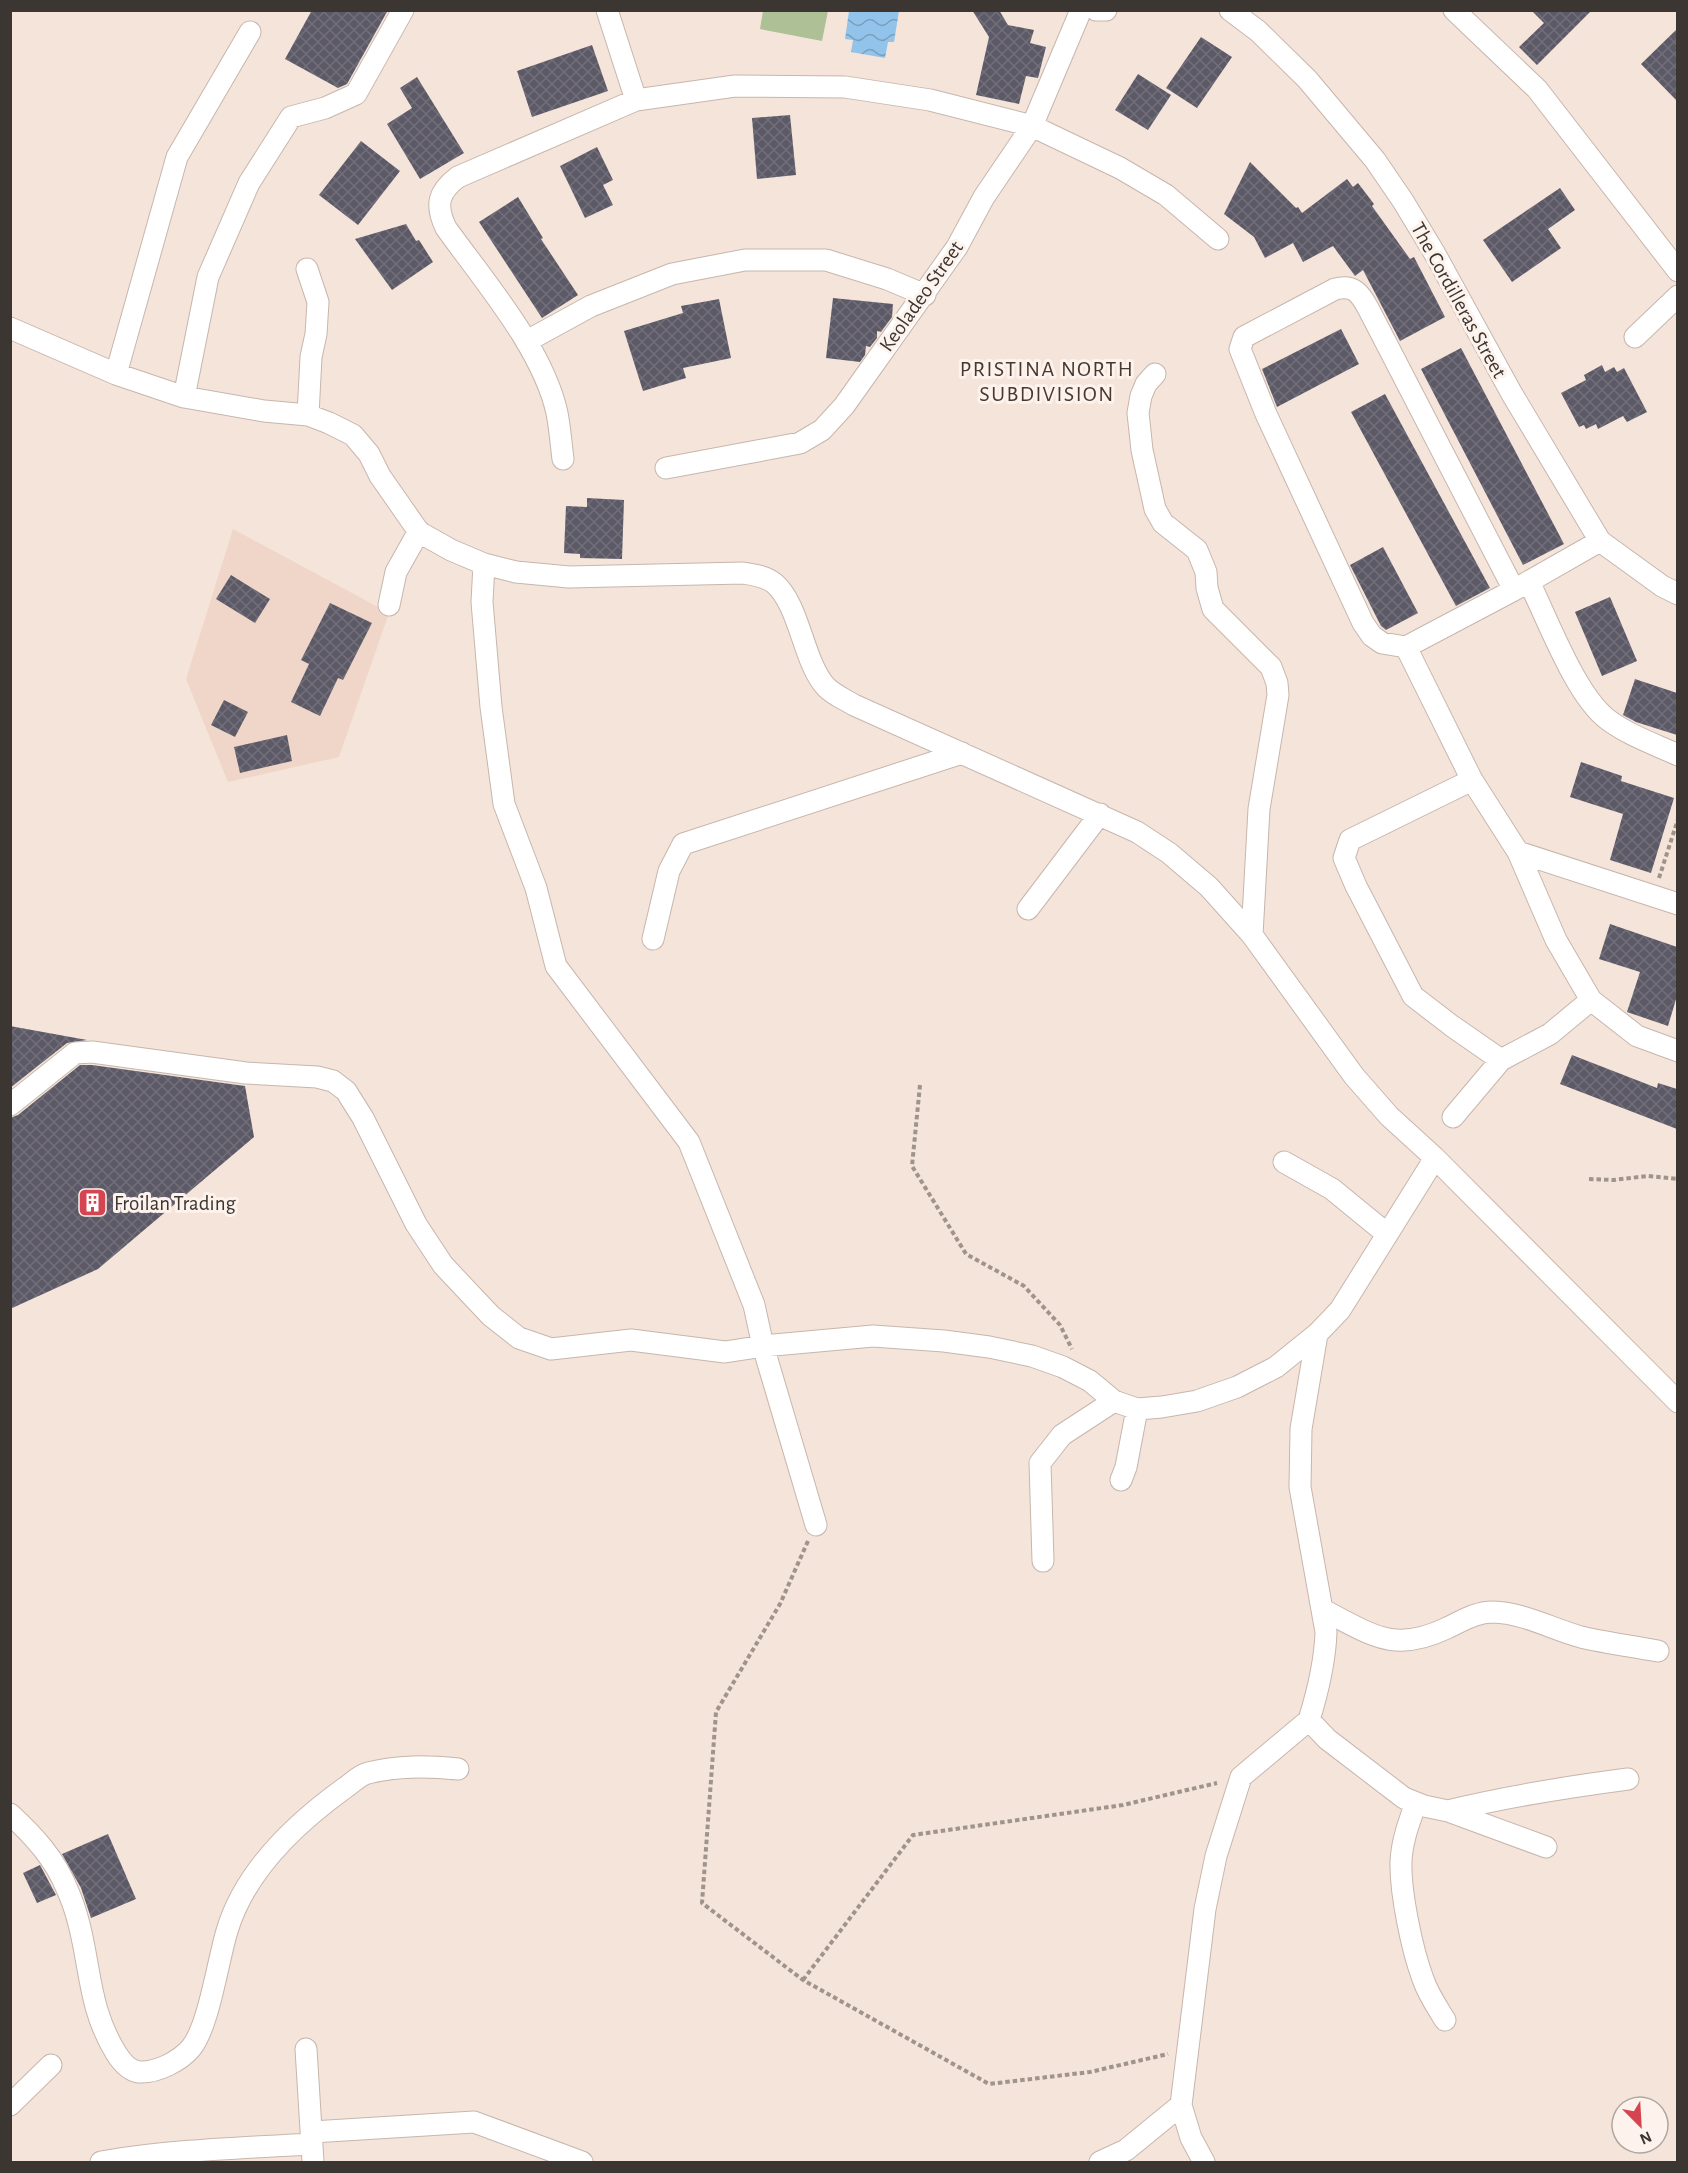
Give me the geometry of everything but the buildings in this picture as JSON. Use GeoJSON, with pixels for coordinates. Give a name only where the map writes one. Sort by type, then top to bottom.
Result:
{"type":"FeatureCollection","features":[{"type":"Feature","properties":{"kind":"street"},"geometry":{"type":"LineString","coordinates":[[184,397],[208,277],[249,183],[291,117],[324,108],[356,94],[403,10]]}},
{"type":"Feature","properties":{"kind":"street"},"geometry":{"type":"LineString","coordinates":[[607,10],[636,100]]}},
{"type":"Feature","properties":{"kind":"street","name":"Keoladeo Street"},"geometry":{"type":"LineString","coordinates":[[666,468],[800,443],[822,430],[844,406],[925,295],[957,247],[984,197],[1032,126],[1081,10]]}},
{"type":"Feature","properties":{"kind":"street"},"geometry":{"type":"LineString","coordinates":[[1096,10],[1106,10]]}},
{"type":"Feature","properties":{"kind":"street","name":"The Cordilleras Street"},"geometry":{"type":"LineString","coordinates":[[1230,10],[1258,31],[1307,79],[1380,168],[1435,254],[1512,394],[1600,541],[1662,586],[1677,594]]}},
{"type":"Feature","properties":{"kind":"street"},"geometry":{"type":"LineString","coordinates":[[1454,10],[1537,89],[1677,271]]}},
{"type":"Feature","properties":{"kind":"street"},"geometry":{"type":"LineString","coordinates":[[116,374],[177,157],[250,32]]}},
{"type":"Feature","properties":{"kind":"street"},"geometry":{"type":"LineString","coordinates":[[563,459],[557,412],[544,376],[527,341],[446,228],[440,215],[439,199],[448,185],[458,177],[636,100],[735,87],[845,87],[930,100],[1032,126],[1120,168],[1166,195],[1218,239]]}},
{"type":"Feature","properties":{"kind":"street"},"geometry":{"type":"LineString","coordinates":[[527,341],[591,306],[672,274],[745,260],[826,260],[887,279],[925,295]]}},
{"type":"Feature","properties":{"kind":"street"},"geometry":{"type":"LineString","coordinates":[[308,269],[318,302],[316,333],[309,374],[308,415]]}},
{"type":"Feature","properties":{"kind":"street"},"geometry":{"type":"LineString","coordinates":[[1600,541],[1522,586],[1406,647],[1382,643],[1372,636],[1363,623],[1266,414],[1242,357],[1241,342],[1249,333],[1335,289],[1351,287],[1357,291],[1522,586],[1588,699],[1606,718],[1625,730],[1677,755]]}},
{"type":"Feature","properties":{"kind":"street"},"geometry":{"type":"LineString","coordinates":[[1635,336],[1677,296]]}},
{"type":"Feature","properties":{"kind":"street"},"geometry":{"type":"LineString","coordinates":[[10,328],[116,374],[184,397],[264,411],[308,415],[329,423],[353,435],[369,454],[380,476],[418,531],[451,550],[483,564],[516,572],[569,578],[743,573],[763,577],[775,584],[787,601],[815,669],[834,694],[1137,832],[1169,853],[1209,887],[1252,935],[1354,1076],[1389,1116],[1435,1158],[1677,1402]]}},
{"type":"Feature","properties":{"kind":"street"},"geometry":{"type":"LineString","coordinates":[[1155,374],[1146,384],[1138,413],[1142,450],[1155,509],[1163,523],[1197,550],[1206,572],[1207,588],[1213,609],[1271,667],[1277,683],[1278,695],[1259,809],[1252,935]]}},
{"type":"Feature","properties":{"kind":"street"},"geometry":{"type":"LineString","coordinates":[[389,605],[396,572],[418,531]]}},
{"type":"Feature","properties":{"kind":"street"},"geometry":{"type":"LineString","coordinates":[[483,564],[482,602],[491,707],[504,804],[536,888],[556,966],[689,1142],[754,1305],[816,1525]]}},
{"type":"Feature","properties":{"kind":"street"},"geometry":{"type":"LineString","coordinates":[[1406,647],[1472,780],[1518,852],[1556,939],[1591,1000],[1637,1036],[1677,1051]]}},
{"type":"Feature","properties":{"kind":"street"},"geometry":{"type":"LineString","coordinates":[[653,939],[669,871],[682,844],[962,753]]}},
{"type":"Feature","properties":{"kind":"street"},"geometry":{"type":"LineString","coordinates":[[1472,780],[1350,840],[1344,858],[1413,996],[1501,1060]]}},
{"type":"Feature","properties":{"kind":"street"},"geometry":{"type":"LineString","coordinates":[[1028,909],[1100,814]]}},
{"type":"Feature","properties":{"kind":"street"},"geometry":{"type":"LineString","coordinates":[[1518,852],[1677,904]]}},
{"type":"Feature","properties":{"kind":"street"},"geometry":{"type":"LineString","coordinates":[[1453,1117],[1501,1060],[1550,1034],[1591,1000]]}},
{"type":"Feature","properties":{"kind":"street"},"geometry":{"type":"LineString","coordinates":[[10,1105],[75,1053],[92,1052],[246,1073],[317,1077],[333,1081],[346,1091],[363,1118],[416,1224],[443,1265],[491,1316],[519,1338],[551,1349],[631,1340],[725,1352],[873,1336],[944,1341],[1032,1356],[1064,1367],[1090,1381],[1114,1401],[1137,1409],[1197,1401],[1237,1387],[1276,1367],[1317,1334],[1340,1310],[1435,1158]]}},
{"type":"Feature","properties":{"kind":"street"},"geometry":{"type":"LineString","coordinates":[[1284,1162],[1332,1189],[1387,1234]]}},
{"type":"Feature","properties":{"kind":"street"},"geometry":{"type":"LineString","coordinates":[[1204,2163],[1191,2138],[1181,2105],[1205,1909],[1216,1856],[1241,1778],[1309,1720],[1320,1683],[1325,1650],[1323,1610],[1308,1542],[1300,1487],[1301,1430],[1317,1334]]}},
{"type":"Feature","properties":{"kind":"street"},"geometry":{"type":"LineString","coordinates":[[1043,1561],[1040,1463],[1062,1436],[1114,1401]]}},
{"type":"Feature","properties":{"kind":"street"},"geometry":{"type":"LineString","coordinates":[[1121,1480],[1126,1467],[1137,1409]]}},
{"type":"Feature","properties":{"kind":"street"},"geometry":{"type":"LineString","coordinates":[[1323,1610],[1383,1640],[1419,1639],[1446,1629],[1468,1616],[1491,1612],[1511,1614],[1580,1637],[1658,1651]]}},
{"type":"Feature","properties":{"kind":"street"},"geometry":{"type":"LineString","coordinates":[[1309,1720],[1327,1739],[1404,1798],[1448,1811],[1546,1847]]}},
{"type":"Feature","properties":{"kind":"street"},"geometry":{"type":"LineString","coordinates":[[10,1814],[49,1855],[67,1888],[79,1924],[96,2011],[106,2037],[122,2062],[137,2072],[149,2071],[173,2063],[191,2048],[200,2032],[227,1930],[239,1901],[269,1856],[298,1826],[329,1799],[366,1773],[420,1765],[458,1769]]}},
{"type":"Feature","properties":{"kind":"street"},"geometry":{"type":"LineString","coordinates":[[1448,1811],[1545,1790],[1628,1779]]}},
{"type":"Feature","properties":{"kind":"street"},"geometry":{"type":"LineString","coordinates":[[1416,1803],[1405,1834],[1401,1859],[1402,1888],[1422,1978],[1445,2020]]}},
{"type":"Feature","properties":{"kind":"street"},"geometry":{"type":"LineString","coordinates":[[306,2049],[312,2146]]}},
{"type":"Feature","properties":{"kind":"street"},"geometry":{"type":"LineString","coordinates":[[10,2105],[51,2065]]}},
{"type":"Feature","properties":{"kind":"street"},"geometry":{"type":"LineString","coordinates":[[1100,2163],[1126,2150],[1181,2105]]}},
{"type":"Feature","properties":{"kind":"street"},"geometry":{"type":"LineString","coordinates":[[101,2163],[134,2157],[199,2157],[312,2146],[474,2122],[582,2163]]}},
{"type":"Feature","properties":{"kind":"path"},"geometry":{"type":"LineString","coordinates":[[1654,896],[1677,819]]}},
{"type":"Feature","properties":{"kind":"path"},"geometry":{"type":"LineString","coordinates":[[920,1085],[912,1166],[966,1254],[1024,1286],[1060,1325],[1090,1381]]}},
{"type":"Feature","properties":{"kind":"path"},"geometry":{"type":"LineString","coordinates":[[1589,1179],[1613,1180],[1648,1176],[1677,1179]]}},
{"type":"Feature","properties":{"kind":"path"},"geometry":{"type":"LineString","coordinates":[[816,1525],[780,1604],[716,1712],[702,1903],[803,1980],[989,2084],[1090,2072],[1189,2049]]}},
{"type":"Feature","properties":{"kind":"path"},"geometry":{"type":"LineString","coordinates":[[803,1980],[913,1835],[1123,1805],[1241,1778]]}},
{"type":"Feature","properties":{"kind":"shaded area"},"geometry":{"type":"Polygon","coordinates":[[[233,529],[389,613],[339,757],[228,782],[186,679],[233,529]]]}},
{"type":"Feature","properties":{"kind":"green space"},"geometry":{"type":"Polygon","coordinates":[[[763,11],[828,11],[822,41],[760,29],[763,11]]]}},
{"type":"Feature","properties":{"kind":"water"},"geometry":{"type":"Polygon","coordinates":[[[849,11],[899,11],[894,42],[888,42],[885,58],[851,52],[853,40],[845,39],[849,11]]]}},
{"type":"Feature","properties":{"kind":"place","name":"Froilan Trading"},"geometry":{"type":"Point","coordinates":[93,1203]}},
{"type":"Feature","properties":{"kind":"district","name":"PRISTINA NORTH SUBDIVISION"},"geometry":{"type":"Point","coordinates":[1047,380]}}]}
